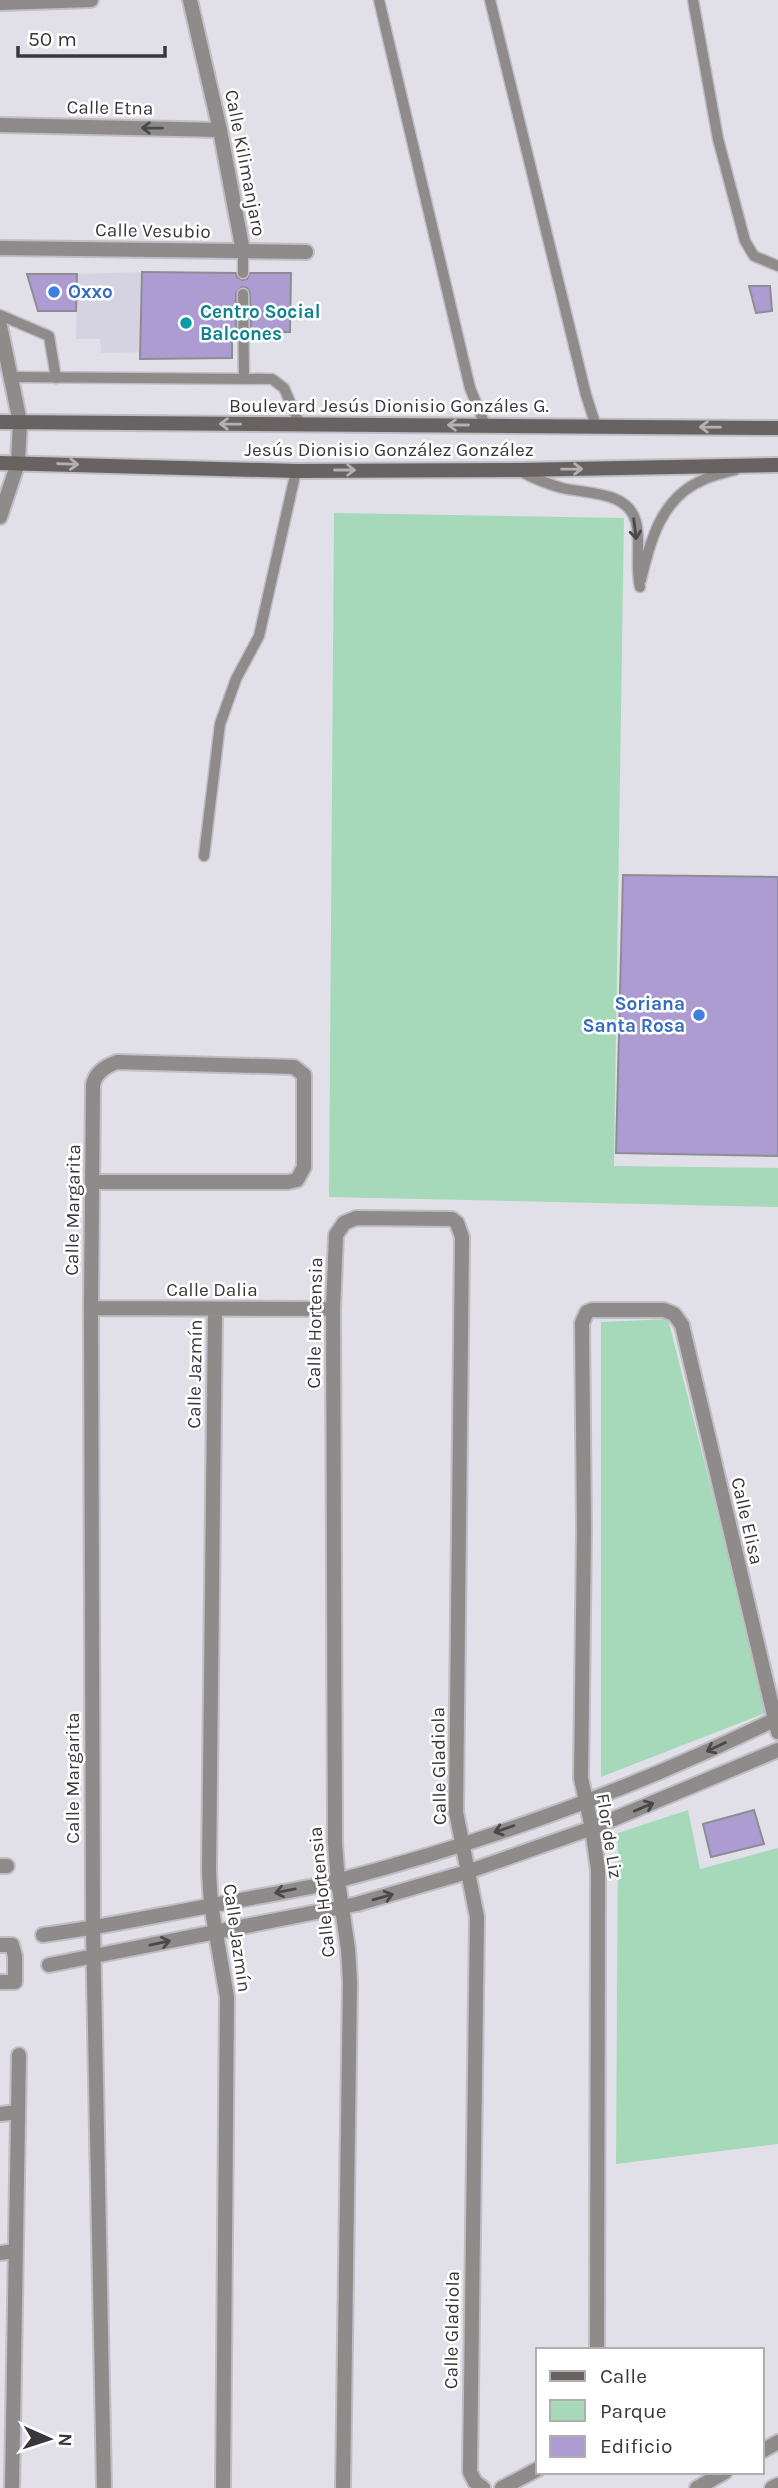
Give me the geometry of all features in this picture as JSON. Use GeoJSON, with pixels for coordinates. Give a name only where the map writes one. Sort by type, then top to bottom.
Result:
{"type":"FeatureCollection","features":[{"type":"Feature","properties":{"kind":"main road","name":"Boulevard Jesús Dionisio Gonzáles G."},"geometry":{"type":"LineString","coordinates":[[0,422],[778,428]]}},
{"type":"Feature","properties":{"kind":"main road","name":"Jesús Dionisio González González"},"geometry":{"type":"LineString","coordinates":[[0,463],[296,471],[778,465]]}},
{"type":"Feature","properties":{"kind":"street"},"geometry":{"type":"LineString","coordinates":[[0,3],[91,0]]}},
{"type":"Feature","properties":{"kind":"street","name":"Calle Kilimanjaro"},"geometry":{"type":"LineString","coordinates":[[190,0],[220,130],[243,251]]}},
{"type":"Feature","properties":{"kind":"street","name":"Calle Etna"},"geometry":{"type":"LineString","coordinates":[[0,125],[220,130]]}},
{"type":"Feature","properties":{"kind":"street","name":"Calle Vesubio"},"geometry":{"type":"LineString","coordinates":[[0,248],[306,252]]}},
{"type":"Feature","properties":{"kind":"street"},"geometry":{"type":"LineString","coordinates":[[0,326],[20,422],[18,463],[0,517]]}},
{"type":"Feature","properties":{"kind":"street","name":"Calle Margarita"},"geometry":{"type":"LineString","coordinates":[[93,1182],[297,1180],[304,1167],[304,1075],[294,1067],[117,1062],[102,1070],[93,1085],[91,1308],[93,1957],[104,2488]]}},
{"type":"Feature","properties":{"kind":"street","name":"Calle Hortensia"},"geometry":{"type":"LineString","coordinates":[[343,2488],[349,1982],[334,1831],[332,1309],[336,1235],[344,1223],[356,1218]]}},
{"type":"Feature","properties":{"kind":"street","name":"Calle Gladiola"},"geometry":{"type":"LineString","coordinates":[[356,1218],[452,1219],[457,1223],[462,1237],[456,1812],[477,1917],[470,2472],[475,2482],[483,2488]]}},
{"type":"Feature","properties":{"kind":"street","name":"Calle Dalia"},"geometry":{"type":"LineString","coordinates":[[91,1308],[332,1309]]}},
{"type":"Feature","properties":{"kind":"street","name":"Calle Jazmín"},"geometry":{"type":"LineString","coordinates":[[215,1310],[209,1872],[211,1905],[226,1997],[223,2488]]}},
{"type":"Feature","properties":{"kind":"street","name":"Calle Elisa"},"geometry":{"type":"LineString","coordinates":[[582,1329],[583,1318],[592,1310],[663,1310],[674,1314],[679,1320],[685,1333],[777,1724]]}},
{"type":"Feature","properties":{"kind":"street","name":"Flor de Liz"},"geometry":{"type":"LineString","coordinates":[[582,1329],[584,1544],[581,1759],[585,1802],[598,1870],[597,2348]]}},
{"type":"Feature","properties":{"kind":"street"},"geometry":{"type":"LineString","coordinates":[[43,1935],[93,1928],[338,1881],[585,1802],[777,1724]]}},
{"type":"Feature","properties":{"kind":"street"},"geometry":{"type":"LineString","coordinates":[[49,1965],[343,1907],[467,1872],[592,1828],[778,1749]]}},
{"type":"Feature","properties":{"kind":"street"},"geometry":{"type":"LineString","coordinates":[[0,1982],[15,1982],[7,1946]]}},
{"type":"Feature","properties":{"kind":"street"},"geometry":{"type":"LineString","coordinates":[[12,2488],[7,2252],[18,2112],[19,2055]]}},
{"type":"Feature","properties":{"kind":"street"},"geometry":{"type":"LineString","coordinates":[[0,2113],[18,2112]]}},
{"type":"Feature","properties":{"kind":"street"},"geometry":{"type":"LineString","coordinates":[[502,2488],[536,2470]]}},
{"type":"Feature","properties":{"kind":"street"},"geometry":{"type":"LineString","coordinates":[[697,2488],[722,2474]]}},
{"type":"Feature","properties":{"kind":"street"},"geometry":{"type":"LineString","coordinates":[[772,2488],[778,2485]]}},
{"type":"Feature","properties":{"kind":"lane"},"geometry":{"type":"LineString","coordinates":[[379,0],[470,388],[485,425]]}},
{"type":"Feature","properties":{"kind":"lane"},"geometry":{"type":"LineString","coordinates":[[490,0],[586,395],[596,426]]}},
{"type":"Feature","properties":{"kind":"lane"},"geometry":{"type":"LineString","coordinates":[[693,0],[718,139],[745,242],[754,256],[778,266]]}},
{"type":"Feature","properties":{"kind":"lane"},"geometry":{"type":"LineString","coordinates":[[243,251],[243,273]]}},
{"type":"Feature","properties":{"kind":"lane"},"geometry":{"type":"LineString","coordinates":[[243,294],[244,377]]}},
{"type":"Feature","properties":{"kind":"lane"},"geometry":{"type":"LineString","coordinates":[[0,315],[49,336],[56,377]]}},
{"type":"Feature","properties":{"kind":"lane"},"geometry":{"type":"LineString","coordinates":[[11,377],[244,377],[277,381],[284,388],[300,425]]}},
{"type":"Feature","properties":{"kind":"lane"},"geometry":{"type":"LineString","coordinates":[[518,470],[536,480],[609,497],[628,506],[636,524],[640,587],[648,548],[662,518],[679,494],[702,480],[751,465]]}},
{"type":"Feature","properties":{"kind":"lane"},"geometry":{"type":"LineString","coordinates":[[204,856],[220,724],[236,679],[259,636],[296,471]]}},
{"type":"Feature","properties":{"kind":"shaded area"},"geometry":{"type":"Polygon","coordinates":[[[142,272],[141,352],[101,353],[100,339],[76,339],[77,274],[142,272]]]}},
{"type":"Feature","properties":{"kind":"green space"},"geometry":{"type":"Polygon","coordinates":[[[334,513],[624,518],[614,1166],[778,1168],[778,1207],[329,1197],[334,513]]]}},
{"type":"Feature","properties":{"kind":"green space"},"geometry":{"type":"Polygon","coordinates":[[[668,1319],[768,1712],[601,1777],[601,1322],[668,1319]]]}},
{"type":"Feature","properties":{"kind":"green space"},"geometry":{"type":"Polygon","coordinates":[[[688,1810],[700,1869],[778,1848],[778,2144],[616,2164],[618,1833],[688,1810]]]}},
{"type":"Feature","properties":{"kind":"building","name":"Centro Social Balcones"},"geometry":{"type":"Polygon","coordinates":[[[142,272],[236,273],[242,280],[247,279],[250,273],[291,273],[290,332],[275,332],[275,339],[251,339],[250,293],[247,288],[242,287],[236,293],[236,338],[232,338],[232,358],[140,359],[142,272]]]}},
{"type":"Feature","properties":{"kind":"building","name":"Oxxo"},"geometry":{"type":"Polygon","coordinates":[[[27,274],[77,274],[76,311],[38,311],[27,274]]]}},
{"type":"Feature","properties":{"kind":"building"},"geometry":{"type":"Polygon","coordinates":[[[749,286],[770,286],[772,311],[756,313],[749,286]]]}},
{"type":"Feature","properties":{"kind":"building","name":"Soriana Santa Rosa"},"geometry":{"type":"Polygon","coordinates":[[[623,875],[778,877],[778,1156],[616,1153],[623,875]]]}},
{"type":"Feature","properties":{"kind":"building"},"geometry":{"type":"Polygon","coordinates":[[[754,1810],[764,1844],[711,1857],[703,1824],[754,1810]]]}},
{"type":"Feature","properties":{"kind":"place","name":"Oxxo"},"geometry":{"type":"Point","coordinates":[54,292]}},
{"type":"Feature","properties":{"kind":"place","name":"Centro Social Balcones"},"geometry":{"type":"Point","coordinates":[186,323]}},
{"type":"Feature","properties":{"kind":"place","name":"Soriana Santa Rosa"},"geometry":{"type":"Point","coordinates":[699,1015]}}]}
